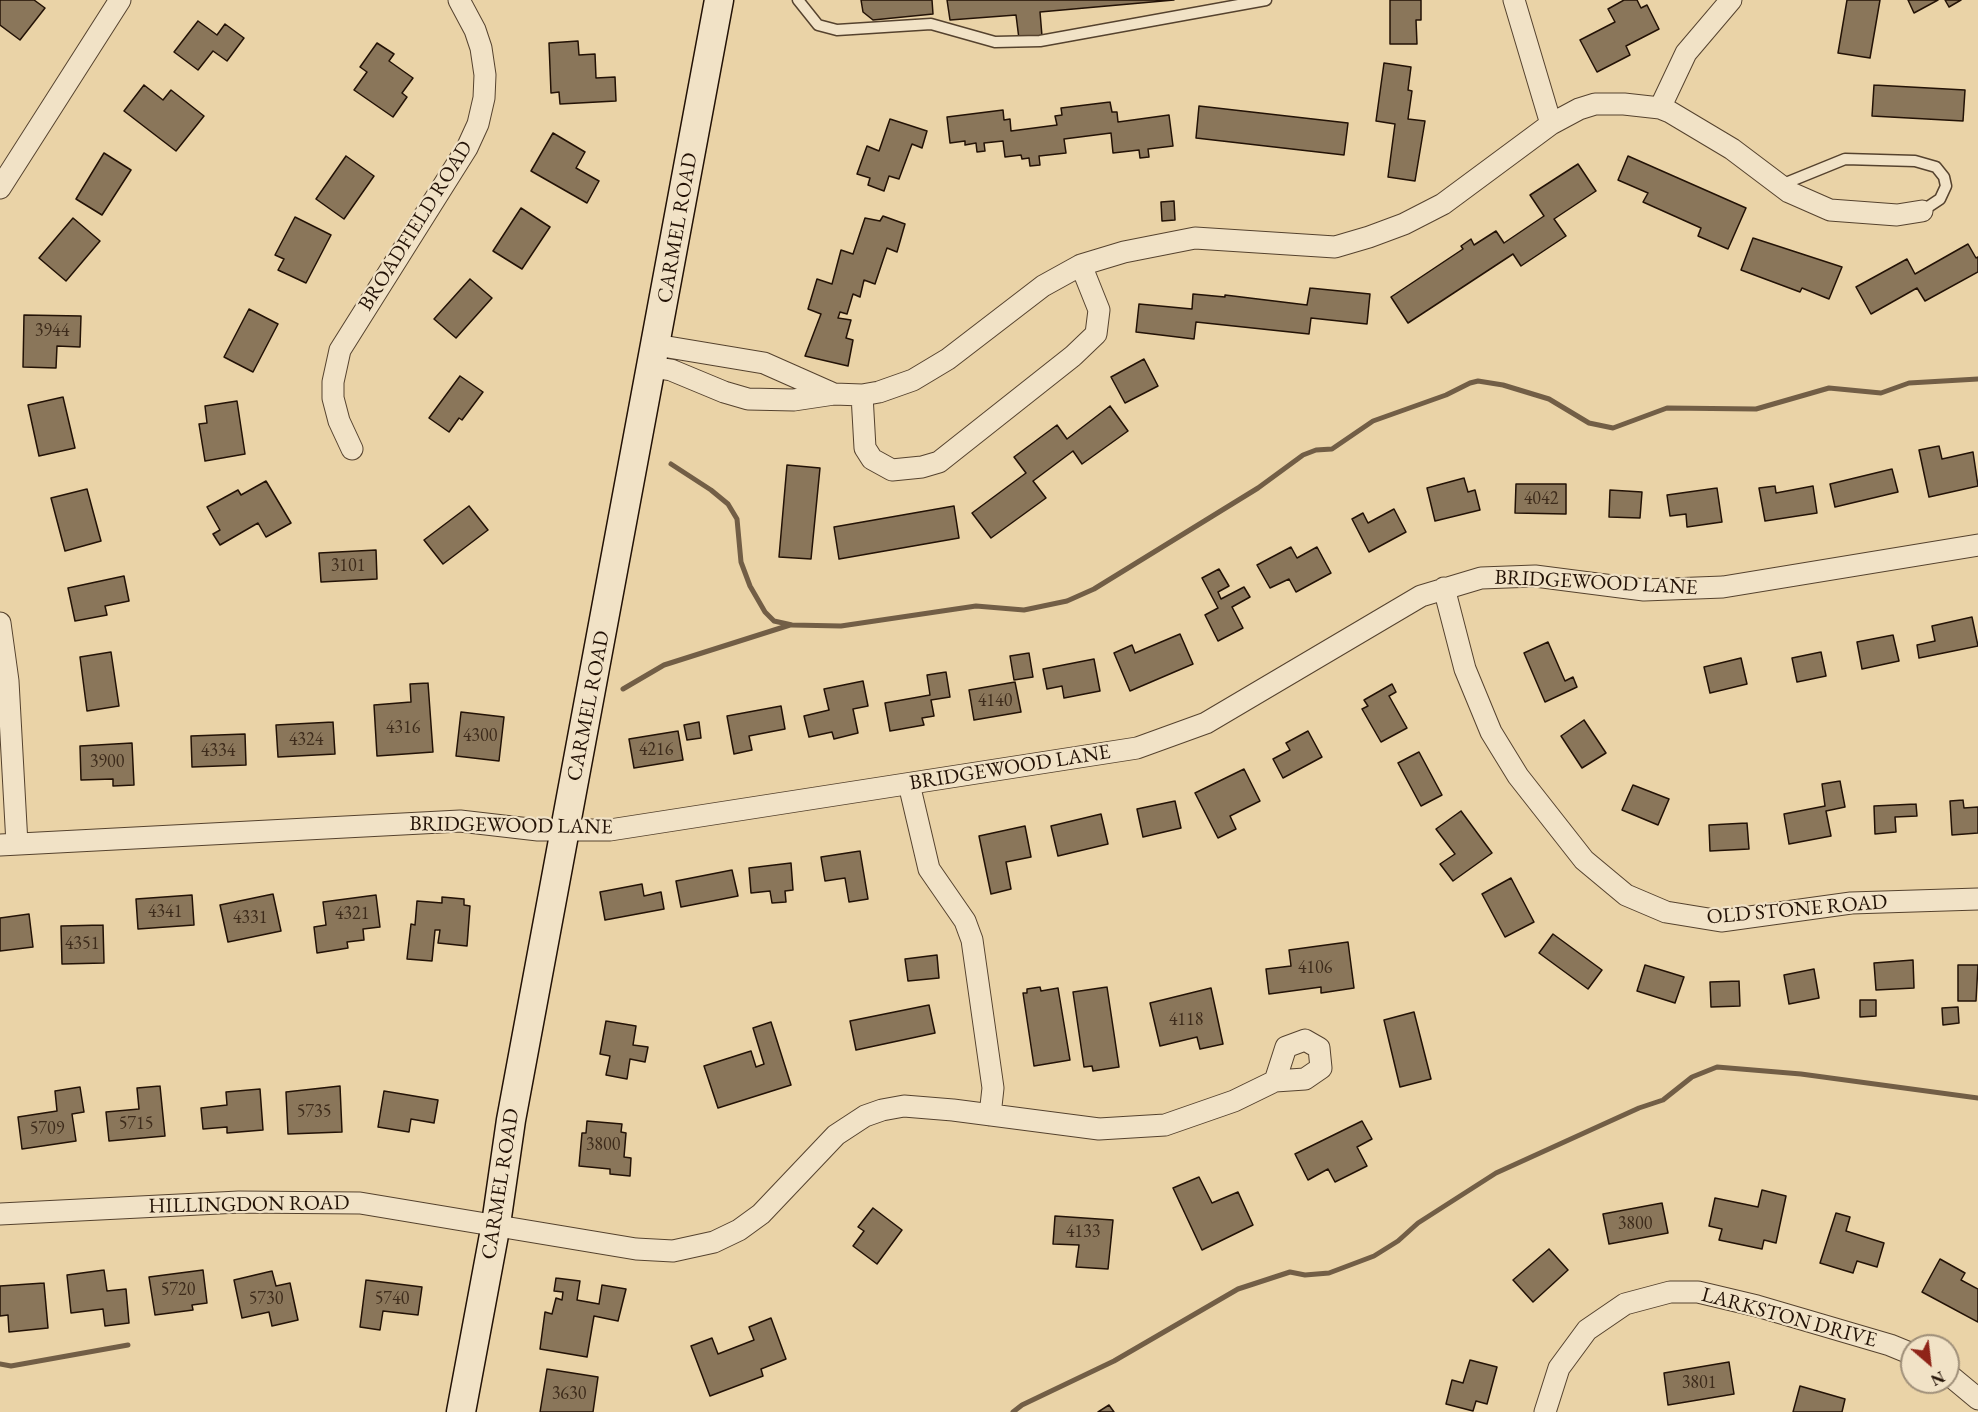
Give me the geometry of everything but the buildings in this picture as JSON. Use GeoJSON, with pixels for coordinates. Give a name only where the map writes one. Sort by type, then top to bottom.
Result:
{"type":"FeatureCollection","features":[{"type":"Feature","properties":{"kind":"main road","name":"CARMEL ROAD"},"geometry":{"type":"LineString","coordinates":[[461,1412],[496,1224],[511,1120],[719,0]]}},
{"type":"Feature","properties":{"kind":"street"},"geometry":{"type":"LineString","coordinates":[[0,188],[120,0]]}},
{"type":"Feature","properties":{"kind":"street","name":"BROADFIELD ROAD"},"geometry":{"type":"LineString","coordinates":[[352,449],[339,421],[333,398],[333,382],[340,350],[467,148],[478,124],[484,98],[485,75],[481,48],[475,30],[459,0]]}},
{"type":"Feature","properties":{"kind":"street"},"geometry":{"type":"LineString","coordinates":[[1514,0],[1551,124]]}},
{"type":"Feature","properties":{"kind":"street"},"geometry":{"type":"LineString","coordinates":[[1660,108],[1686,53],[1731,0]]}},
{"type":"Feature","properties":{"kind":"street"},"geometry":{"type":"LineString","coordinates":[[654,356],[671,370],[724,392],[748,399],[794,400],[834,394],[862,395],[894,387],[948,359],[1043,286],[1081,265],[1136,249],[1195,238],[1335,247],[1369,237],[1404,224],[1443,204],[1551,124],[1579,109],[1595,104],[1660,108],[1704,131],[1808,202],[1830,210],[1897,215],[1922,210]]}},
{"type":"Feature","properties":{"kind":"street"},"geometry":{"type":"LineString","coordinates":[[862,395],[865,448],[872,459],[892,470],[922,467],[939,462],[1073,356],[1096,334],[1099,310],[1081,265]]}},
{"type":"Feature","properties":{"kind":"street"},"geometry":{"type":"LineString","coordinates":[[654,356],[764,363],[834,394]]}},
{"type":"Feature","properties":{"kind":"street","name":"BRIDGEWOOD LANE"},"geometry":{"type":"LineString","coordinates":[[9,844],[460,821],[566,831],[610,830],[1137,748],[1179,735],[1242,702],[1398,608],[1444,588],[1481,578],[1512,576],[1644,590],[1723,587],[1978,545]]}},
{"type":"Feature","properties":{"kind":"street","name":"OLD STONE ROAD"},"geometry":{"type":"LineString","coordinates":[[1444,588],[1465,669],[1491,732],[1518,776],[1584,861],[1626,894],[1666,912],[1721,921],[1851,903],[1978,899]]}},
{"type":"Feature","properties":{"kind":"street"},"geometry":{"type":"LineString","coordinates":[[0,623],[8,681],[9,844]]}},
{"type":"Feature","properties":{"kind":"street"},"geometry":{"type":"LineString","coordinates":[[909,784],[926,863],[965,921],[972,940],[993,1088],[990,1115]]}},
{"type":"Feature","properties":{"kind":"street","name":"HILLINGDON ROAD"},"geometry":{"type":"LineString","coordinates":[[0,1214],[304,1201],[360,1203],[654,1251],[691,1248],[714,1242],[739,1230],[761,1214],[836,1135],[865,1116],[904,1106],[1099,1129],[1165,1125],[1234,1101],[1275,1081]]}},
{"type":"Feature","properties":{"kind":"street","name":"LARKSTON DRIVE"},"geometry":{"type":"LineString","coordinates":[[1545,1412],[1559,1368],[1587,1330],[1624,1304],[1670,1292],[1698,1292],[1758,1306],[1900,1349]]}},
{"type":"Feature","properties":{"kind":"street"},"geometry":{"type":"LineString","coordinates":[[1960,1384],[1978,1399]]}},
{"type":"Feature","properties":{"kind":"lane"},"geometry":{"type":"LineString","coordinates":[[798,0],[818,25],[837,30],[931,24],[995,42],[1040,41],[1266,0]]}},
{"type":"Feature","properties":{"kind":"lane"},"geometry":{"type":"LineString","coordinates":[[1781,185],[1845,159],[1915,161],[1936,167],[1944,177],[1946,186],[1940,199],[1922,210]]}},
{"type":"Feature","properties":{"kind":"waterway"},"geometry":{"type":"LineString","coordinates":[[671,464],[728,504],[737,519],[741,562],[750,586],[765,612],[774,621],[792,625],[841,626],[976,606],[1024,610],[1067,601],[1094,589],[1258,488],[1303,455],[1316,450],[1332,449],[1373,421],[1478,381],[1503,385],[1549,399],[1589,423],[1613,428],[1667,408],[1756,409],[1829,388],[1881,393],[1909,383],[1978,379]]}},
{"type":"Feature","properties":{"kind":"waterway"},"geometry":{"type":"LineString","coordinates":[[623,689],[664,665],[790,625]]}},
{"type":"Feature","properties":{"kind":"waterway"},"geometry":{"type":"LineString","coordinates":[[1013,1412],[1022,1405],[1114,1361],[1238,1289],[1290,1272],[1305,1275],[1329,1273],[1374,1256],[1398,1241],[1418,1223],[1496,1173],[1639,1108],[1663,1100],[1692,1077],[1717,1067],[1801,1074],[1978,1098]]}},
{"type":"Feature","properties":{"kind":"waterway"},"geometry":{"type":"LineString","coordinates":[[0,1364],[11,1366],[128,1345]]}}]}
